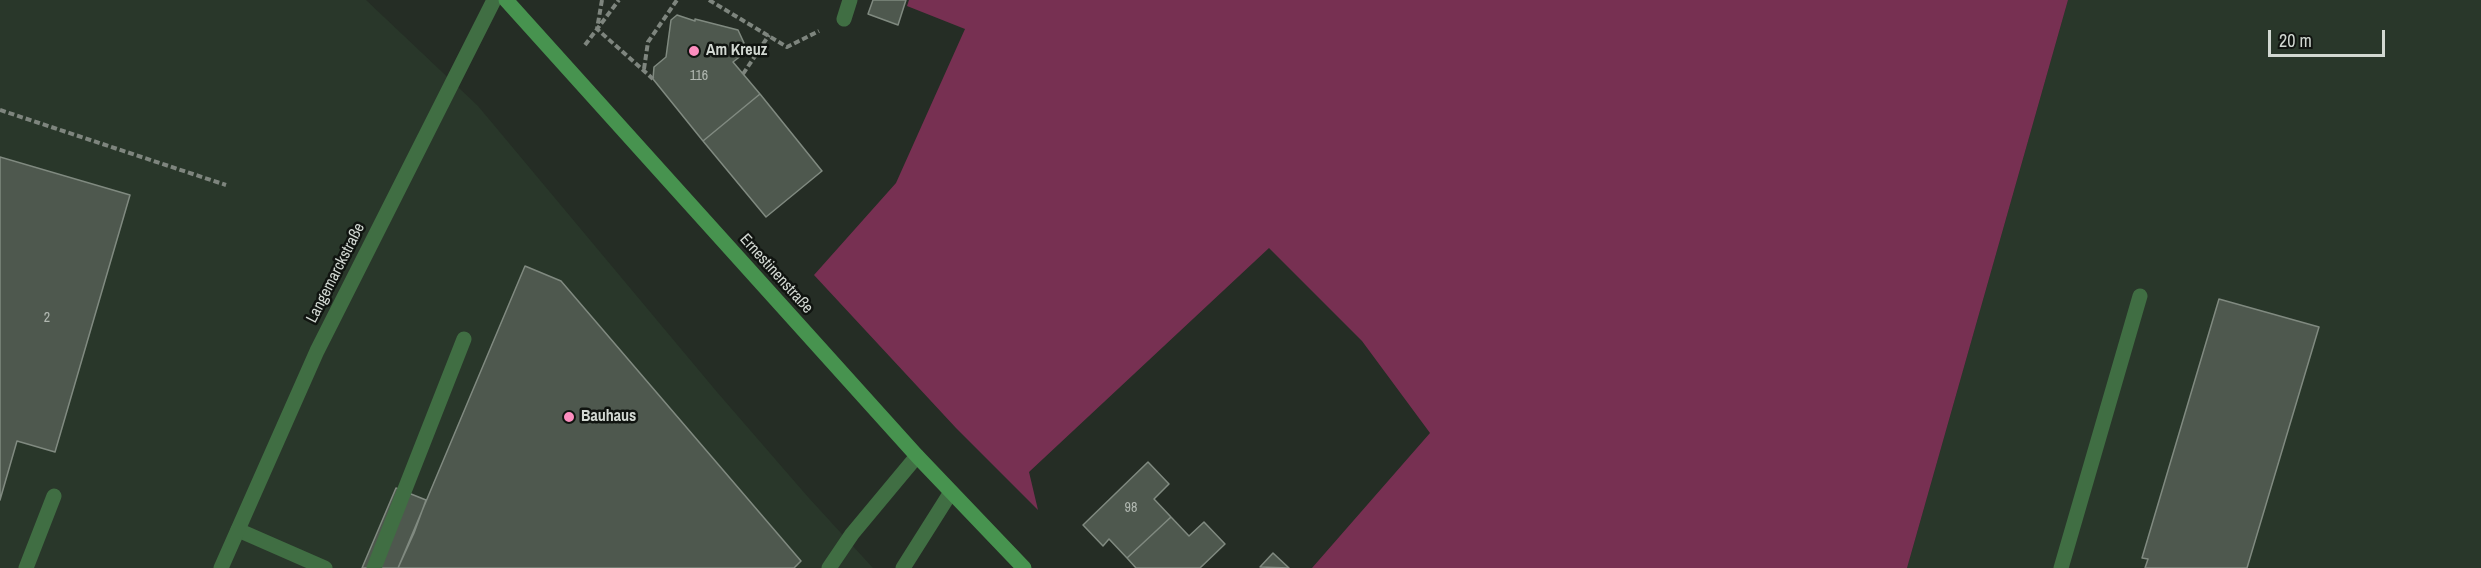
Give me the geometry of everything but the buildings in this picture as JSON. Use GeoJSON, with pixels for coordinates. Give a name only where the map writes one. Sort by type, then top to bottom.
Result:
{"type":"FeatureCollection","features":[{"type":"Feature","properties":{"kind":"main road","name":"Ernestinenstraße"},"geometry":{"type":"LineString","coordinates":[[506,0],[917,456],[1024,568]]}},
{"type":"Feature","properties":{"kind":"street","name":"Langemarckstraße"},"geometry":{"type":"LineString","coordinates":[[224,567],[317,351],[494,0]]}},
{"type":"Feature","properties":{"kind":"street"},"geometry":{"type":"LineString","coordinates":[[844,19],[850,0]]}},
{"type":"Feature","properties":{"kind":"street"},"geometry":{"type":"LineString","coordinates":[[2061,568],[2140,296]]}},
{"type":"Feature","properties":{"kind":"street"},"geometry":{"type":"LineString","coordinates":[[374,568],[464,339]]}},
{"type":"Feature","properties":{"kind":"street"},"geometry":{"type":"LineString","coordinates":[[829,568],[852,534],[917,456]]}},
{"type":"Feature","properties":{"kind":"street"},"geometry":{"type":"LineString","coordinates":[[903,568],[951,492]]}},
{"type":"Feature","properties":{"kind":"street"},"geometry":{"type":"LineString","coordinates":[[27,568],[54,496]]}},
{"type":"Feature","properties":{"kind":"street"},"geometry":{"type":"LineString","coordinates":[[238,530],[325,568]]}},
{"type":"Feature","properties":{"kind":"path"},"geometry":{"type":"LineString","coordinates":[[597,29],[602,0]]}},
{"type":"Feature","properties":{"kind":"path"},"geometry":{"type":"LineString","coordinates":[[568,67],[619,0]]}},
{"type":"Feature","properties":{"kind":"path"},"geometry":{"type":"LineString","coordinates":[[644,70],[648,42],[677,0]]}},
{"type":"Feature","properties":{"kind":"path"},"geometry":{"type":"LineString","coordinates":[[709,0],[788,47],[844,19]]}},
{"type":"Feature","properties":{"kind":"path"},"geometry":{"type":"LineString","coordinates":[[597,29],[653,79]]}},
{"type":"Feature","properties":{"kind":"path"},"geometry":{"type":"LineString","coordinates":[[743,74],[769,35]]}},
{"type":"Feature","properties":{"kind":"path"},"geometry":{"type":"LineString","coordinates":[[0,110],[226,185]]}},
{"type":"Feature","properties":{"kind":"shaded area"},"geometry":{"type":"Polygon","coordinates":[[[0,0],[366,0],[478,106],[717,392],[873,568],[0,568],[0,0]]]}},
{"type":"Feature","properties":{"kind":"shaded area"},"geometry":{"type":"Polygon","coordinates":[[[909,0],[2068,0],[1907,568],[1312,568],[1430,433],[1362,341],[1269,248],[1029,472],[1038,510],[956,428],[814,275],[896,183],[965,29],[907,6],[909,0]]]}},
{"type":"Feature","properties":{"kind":"shaded area"},"geometry":{"type":"Polygon","coordinates":[[[2068,0],[2481,0],[2481,568],[1907,568],[2068,0]]]}},
{"type":"Feature","properties":{"kind":"place","name":"Am Kreuz"},"geometry":{"type":"Point","coordinates":[694,51]}},
{"type":"Feature","properties":{"kind":"place","name":"Bauhaus"},"geometry":{"type":"Point","coordinates":[569,417]}}]}
